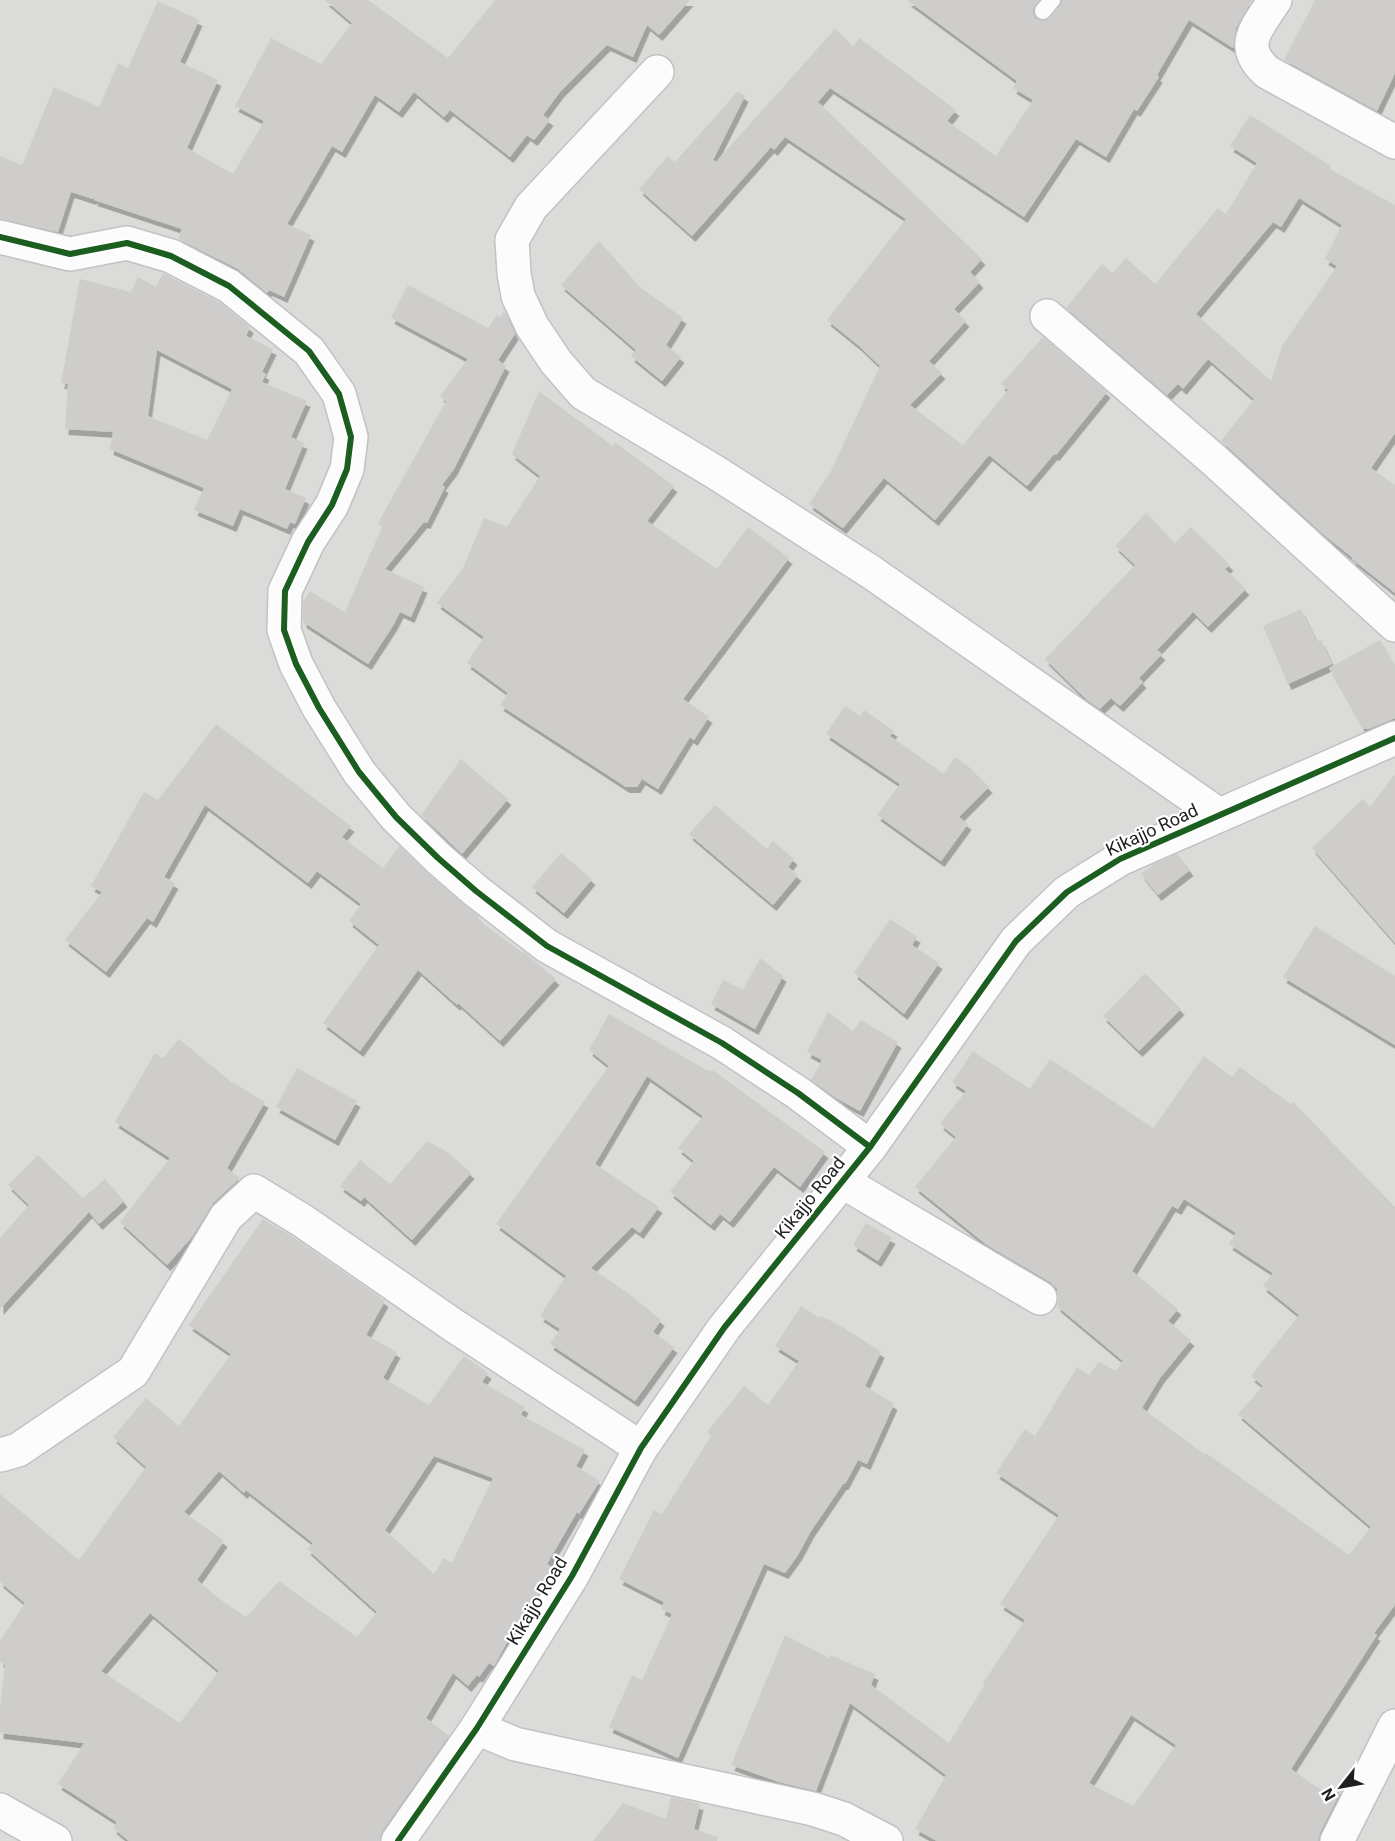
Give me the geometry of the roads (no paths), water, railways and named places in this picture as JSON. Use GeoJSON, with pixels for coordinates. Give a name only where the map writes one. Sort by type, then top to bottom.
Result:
{"type":"FeatureCollection","features":[{"type":"Feature","properties":{"kind":"street"},"geometry":{"type":"LineString","coordinates":[[1275,0],[1251,43],[1252,53],[1257,63],[1267,72],[1395,142]]}},
{"type":"Feature","properties":{"kind":"street"},"geometry":{"type":"LineString","coordinates":[[657,72],[531,207],[512,240],[518,296],[532,326],[556,362],[583,393],[715,472],[871,572],[1219,815]]}},
{"type":"Feature","properties":{"kind":"street"},"geometry":{"type":"LineString","coordinates":[[0,237],[70,254],[127,243],[171,256],[229,286],[309,351],[339,394],[351,437],[347,469],[332,505],[308,542],[285,591],[284,630],[296,664],[359,772],[396,817],[438,858],[476,891],[547,946],[722,1043],[798,1093],[870,1147]]}},
{"type":"Feature","properties":{"kind":"street"},"geometry":{"type":"LineString","coordinates":[[1047,316],[1222,467],[1395,625]]}},
{"type":"Feature","properties":{"kind":"street","name":"Kikajjo Road"},"geometry":{"type":"LineString","coordinates":[[398,1841],[477,1728],[572,1576],[641,1448],[724,1328],[870,1147],[1016,941],[1067,892],[1120,860],[1395,738]]}},
{"type":"Feature","properties":{"kind":"street"},"geometry":{"type":"LineString","coordinates":[[843,1182],[1040,1298]]}},
{"type":"Feature","properties":{"kind":"street"},"geometry":{"type":"LineString","coordinates":[[0,1455],[18,1450],[133,1372],[226,1217],[254,1191],[303,1221],[453,1324],[641,1448]]}},
{"type":"Feature","properties":{"kind":"street"},"geometry":{"type":"LineString","coordinates":[[1337,1841],[1395,1726]]}},
{"type":"Feature","properties":{"kind":"street"},"geometry":{"type":"LineString","coordinates":[[477,1728],[515,1744],[813,1809],[844,1819],[886,1841]]}},
{"type":"Feature","properties":{"kind":"street"},"geometry":{"type":"LineString","coordinates":[[0,1810],[55,1841]]}}]}
